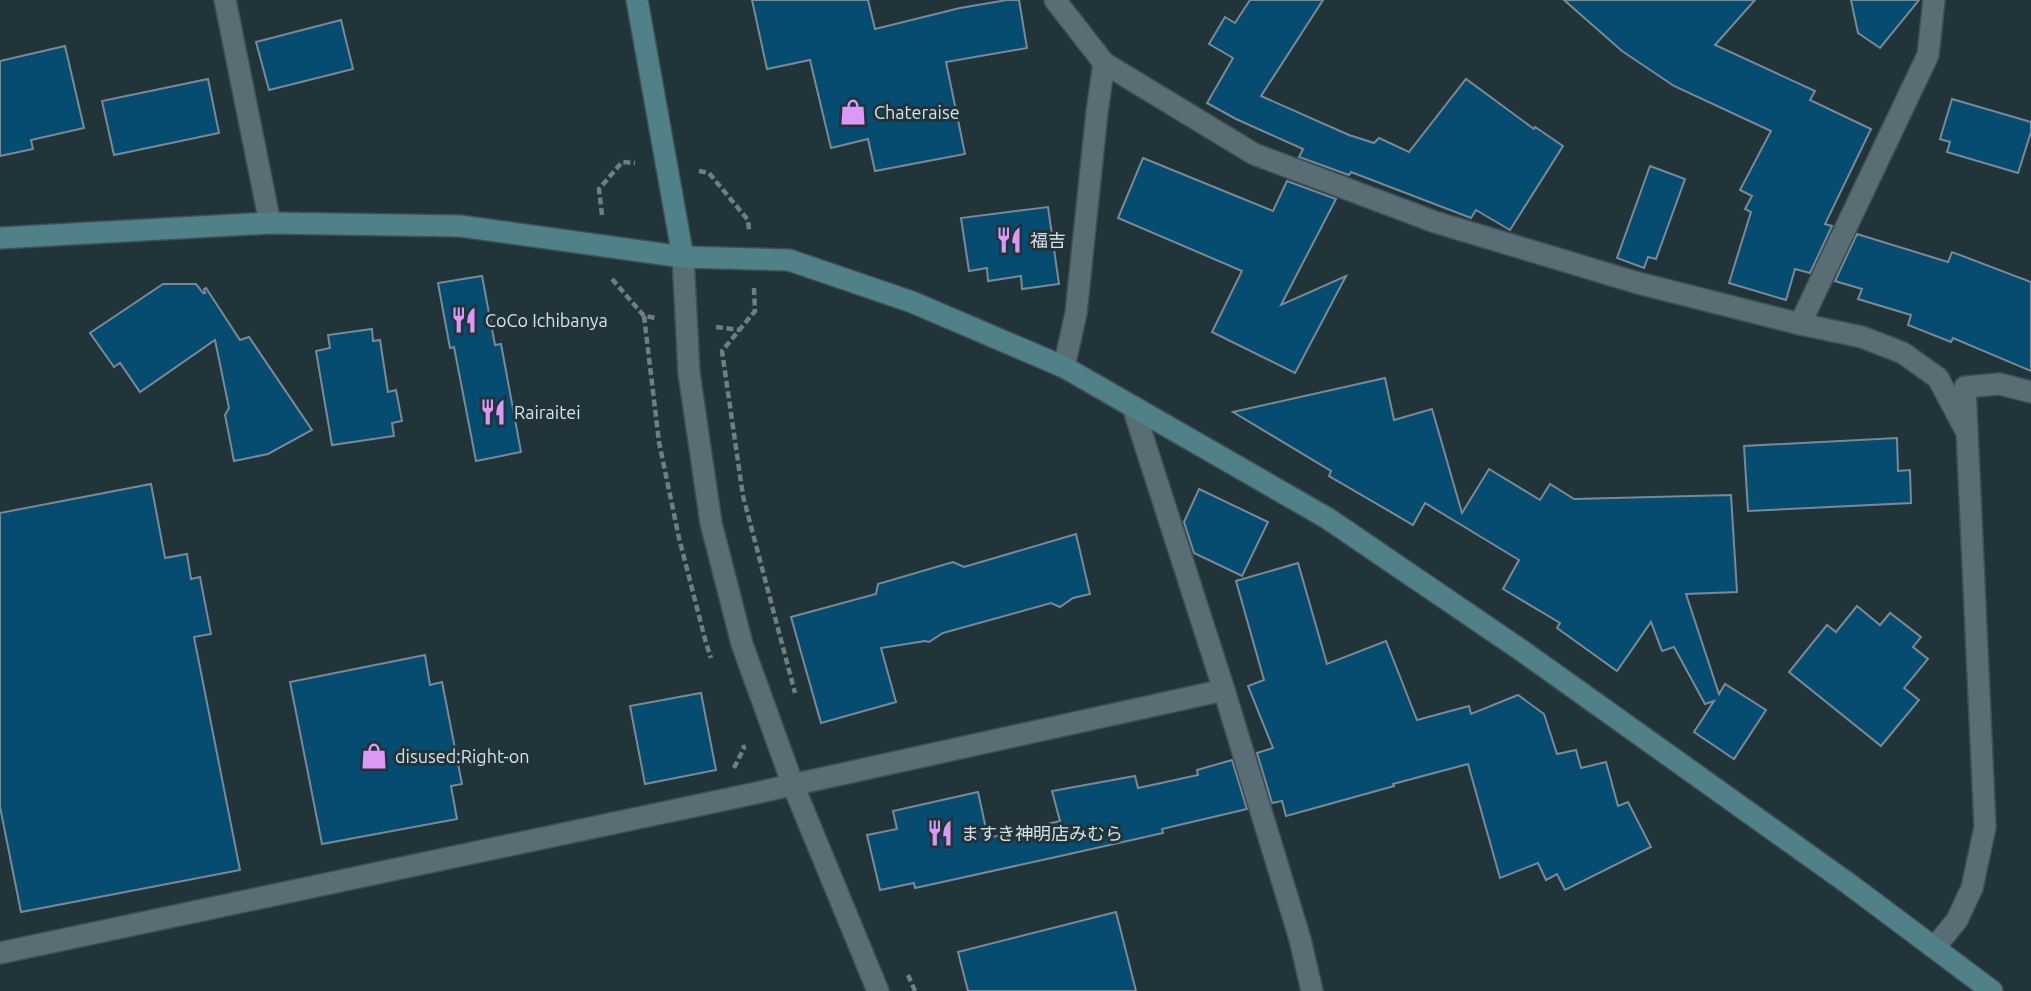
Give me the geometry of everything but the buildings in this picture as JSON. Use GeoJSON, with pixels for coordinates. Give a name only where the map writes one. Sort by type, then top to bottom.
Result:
{"type":"FeatureCollection","features":[{"type":"Feature","properties":{"kind":"street"},"geometry":{"type":"LineString","coordinates":[[225,0],[270,223]]}},
{"type":"Feature","properties":{"kind":"street"},"geometry":{"type":"LineString","coordinates":[[637,0],[683,257],[689,373],[711,523],[743,644],[793,785],[878,991]]}},
{"type":"Feature","properties":{"kind":"street"},"geometry":{"type":"LineString","coordinates":[[1055,0],[1104,63],[1254,154],[1435,222],[1637,283],[1862,337],[1903,352],[1938,378],[1965,429]]}},
{"type":"Feature","properties":{"kind":"street"},"geometry":{"type":"LineString","coordinates":[[1800,324],[1928,55],[1934,0]]}},
{"type":"Feature","properties":{"kind":"street"},"geometry":{"type":"LineString","coordinates":[[1064,367],[1076,313],[1104,63]]}},
{"type":"Feature","properties":{"kind":"street"},"geometry":{"type":"LineString","coordinates":[[0,238],[270,223],[460,226],[683,257],[789,260],[912,302],[1064,367],[1338,525],[1521,650],[1935,947],[1992,991]]}},
{"type":"Feature","properties":{"kind":"street"},"geometry":{"type":"LineString","coordinates":[[1935,947],[1957,920],[1972,888],[1985,827],[1965,387],[2000,384],[2031,392]]}},
{"type":"Feature","properties":{"kind":"street"},"geometry":{"type":"LineString","coordinates":[[1133,407],[1224,691],[1300,939],[1312,991]]}},
{"type":"Feature","properties":{"kind":"street"},"geometry":{"type":"LineString","coordinates":[[0,953],[1224,691]]}},
{"type":"Feature","properties":{"kind":"path"},"geometry":{"type":"LineString","coordinates":[[742,796],[734,767],[744,748]]}},
{"type":"Feature","properties":{"kind":"place","name":"Chateraise"},"geometry":{"type":"Point","coordinates":[853,112]}},
{"type":"Feature","properties":{"kind":"place","name":"福吉"},"geometry":{"type":"Point","coordinates":[1009,240]}},
{"type":"Feature","properties":{"kind":"place","name":"CoCo Ichibanya"},"geometry":{"type":"Point","coordinates":[464,320]}},
{"type":"Feature","properties":{"kind":"place","name":"Rairaitei"},"geometry":{"type":"Point","coordinates":[493,412]}},
{"type":"Feature","properties":{"kind":"place","name":"disused:Right-on"},"geometry":{"type":"Point","coordinates":[374,756]}},
{"type":"Feature","properties":{"kind":"place","name":"ますき神明店みむら"},"geometry":{"type":"Point","coordinates":[940,833]}}]}
